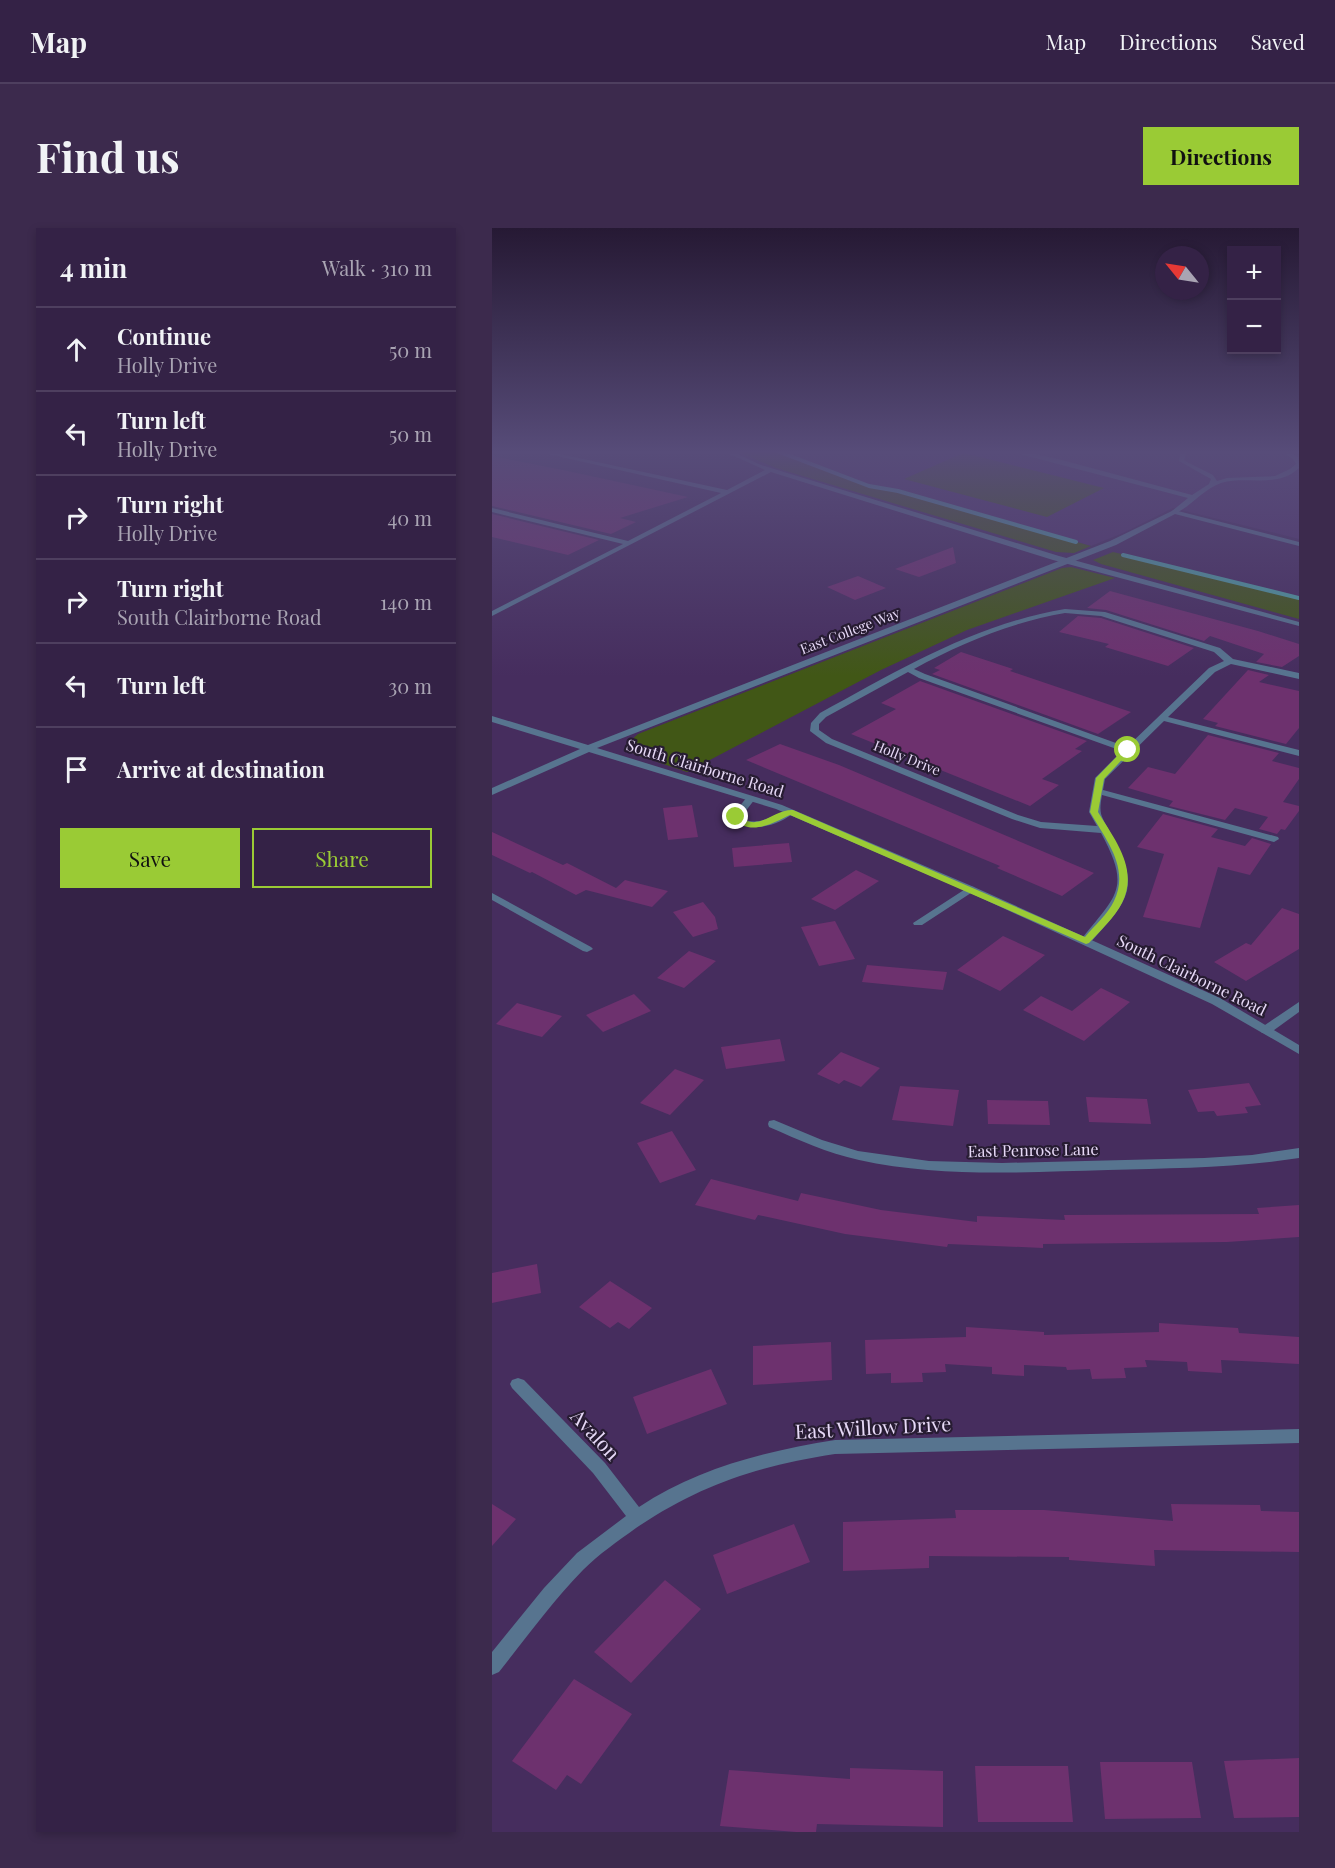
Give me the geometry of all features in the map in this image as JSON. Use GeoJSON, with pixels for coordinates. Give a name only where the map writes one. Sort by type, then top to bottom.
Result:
{"type":"FeatureCollection","features":[{"type":"Feature","properties":{"kind":"street"},"geometry":{"type":"LineString","coordinates":[[558,526],[629,543]]}},
{"type":"Feature","properties":{"kind":"street"},"geometry":{"type":"LineString","coordinates":[[492,614],[662,526]]}},
{"type":"Feature","properties":{"kind":"street"},"geometry":{"type":"LineString","coordinates":[[953,526],[1068,561],[1299,624]]}},
{"type":"Feature","properties":{"kind":"street","name":"East College Way"},"geometry":{"type":"LineString","coordinates":[[492,792],[588,748],[1068,561],[1131,536],[1149,526]]}},
{"type":"Feature","properties":{"kind":"street"},"geometry":{"type":"LineString","coordinates":[[1228,526],[1299,544]]}},
{"type":"Feature","properties":{"kind":"street","name":"Holly Drive"},"geometry":{"type":"LineString","coordinates":[[1104,830],[1040,825],[1015,817],[830,741],[814,732],[815,723],[907,668],[968,639],[1047,614],[1065,611],[1102,614],[1204,644],[1217,650],[1230,661],[1299,676]]}},
{"type":"Feature","properties":{"kind":"street"},"geometry":{"type":"LineString","coordinates":[[1086,941],[1118,904],[1124,886],[1120,857],[1094,812],[1100,778],[1212,670],[1230,661]]}},
{"type":"Feature","properties":{"kind":"street"},"geometry":{"type":"LineString","coordinates":[[907,668],[933,680],[1128,750]]}},
{"type":"Feature","properties":{"kind":"street"},"geometry":{"type":"LineString","coordinates":[[1161,718],[1299,753]]}},
{"type":"Feature","properties":{"kind":"street","name":"South Clairborne Road"},"geometry":{"type":"LineString","coordinates":[[492,719],[790,812],[970,889],[1216,1001],[1299,1050]]}},
{"type":"Feature","properties":{"kind":"street"},"geometry":{"type":"LineString","coordinates":[[1097,791],[1274,839]]}},
{"type":"Feature","properties":{"kind":"street"},"geometry":{"type":"LineString","coordinates":[[750,799],[736,817],[741,822],[753,826],[763,825],[790,812]]}},
{"type":"Feature","properties":{"kind":"street"},"geometry":{"type":"LineString","coordinates":[[918,923],[970,889]]}},
{"type":"Feature","properties":{"kind":"street"},"geometry":{"type":"LineString","coordinates":[[492,896],[587,949]]}},
{"type":"Feature","properties":{"kind":"street"},"geometry":{"type":"LineString","coordinates":[[1266,1030],[1299,1006]]}},
{"type":"Feature","properties":{"kind":"street","name":"East Penrose Lane"},"geometry":{"type":"LineString","coordinates":[[774,1124],[824,1146],[848,1152],[913,1164],[965,1168],[1188,1164],[1268,1159],[1299,1153]]}},
{"type":"Feature","properties":{"kind":"street","name":"Avalon"},"geometry":{"type":"LineString","coordinates":[[518,1384],[599,1468],[637,1517]]}},
{"type":"Feature","properties":{"kind":"street","name":"East Willow Drive"},"geometry":{"type":"LineString","coordinates":[[492,1666],[571,1571],[594,1549],[637,1517],[680,1490],[731,1469],[783,1454],[835,1447],[1299,1436]]}},
{"type":"Feature","properties":{"kind":"shaded area"},"geometry":{"type":"Polygon","coordinates":[[[1020,526],[1137,526],[1091,546],[1020,526]]]}},
{"type":"Feature","properties":{"kind":"shaded area"},"geometry":{"type":"Polygon","coordinates":[[[1246,526],[1299,526],[1299,539],[1246,526]]]}},
{"type":"Feature","properties":{"kind":"green space"},"geometry":{"type":"Polygon","coordinates":[[[969,526],[1020,526],[1091,546],[1074,553],[1056,552],[969,526]]]}},
{"type":"Feature","properties":{"kind":"green space"},"geometry":{"type":"Polygon","coordinates":[[[1113,552],[1177,567],[1202,576],[1299,598],[1299,619],[1093,560],[1113,552]]]}},
{"type":"Feature","properties":{"kind":"green space"},"geometry":{"type":"Polygon","coordinates":[[[1071,567],[1115,578],[967,630],[881,670],[687,772],[634,754],[626,745],[638,734],[1062,568],[1071,567]]]}},
{"type":"Feature","properties":{"kind":"building"},"geometry":{"type":"Polygon","coordinates":[[[492,526],[541,526],[599,540],[568,555],[492,537],[492,526]]]}},
{"type":"Feature","properties":{"kind":"building"},"geometry":{"type":"Polygon","coordinates":[[[576,526],[628,526],[611,534],[576,526]]]}},
{"type":"Feature","properties":{"kind":"building"},"geometry":{"type":"Polygon","coordinates":[[[953,547],[956,563],[919,577],[895,569],[953,547]]]}},
{"type":"Feature","properties":{"kind":"building"},"geometry":{"type":"Polygon","coordinates":[[[858,576],[886,588],[855,600],[827,587],[858,576]]]}},
{"type":"Feature","properties":{"kind":"building"},"geometry":{"type":"Polygon","coordinates":[[[1110,591],[1299,644],[1299,656],[1282,667],[1256,662],[1264,654],[1210,636],[1204,641],[1106,610],[1087,608],[1110,591]]]}},
{"type":"Feature","properties":{"kind":"building"},"geometry":{"type":"Polygon","coordinates":[[[1078,616],[1101,618],[1194,648],[1168,666],[1105,647],[1109,644],[1059,632],[1078,616]]]}},
{"type":"Feature","properties":{"kind":"building"},"geometry":{"type":"Polygon","coordinates":[[[961,652],[1131,712],[1098,734],[932,674],[940,670],[934,668],[961,652]]]}},
{"type":"Feature","properties":{"kind":"building"},"geometry":{"type":"Polygon","coordinates":[[[1248,670],[1269,675],[1259,682],[1299,691],[1299,728],[1286,744],[1215,726],[1218,723],[1203,719],[1248,670]]]}},
{"type":"Feature","properties":{"kind":"building"},"geometry":{"type":"Polygon","coordinates":[[[920,681],[1087,741],[1075,749],[1082,751],[1042,779],[1059,785],[1030,806],[851,734],[896,709],[881,703],[920,681]]]}},
{"type":"Feature","properties":{"kind":"building"},"geometry":{"type":"Polygon","coordinates":[[[1208,735],[1279,753],[1272,761],[1299,768],[1299,779],[1283,802],[1299,806],[1299,811],[1285,830],[1281,829],[1277,834],[1259,829],[1268,817],[1235,808],[1225,820],[1169,806],[1173,801],[1128,788],[1148,767],[1175,774],[1208,735]]]}},
{"type":"Feature","properties":{"kind":"building"},"geometry":{"type":"Polygon","coordinates":[[[780,744],[839,765],[1094,873],[1062,896],[997,868],[1000,866],[746,760],[780,744]]]}},
{"type":"Feature","properties":{"kind":"building"},"geometry":{"type":"Polygon","coordinates":[[[692,805],[698,837],[668,840],[663,808],[692,805]]]}},
{"type":"Feature","properties":{"kind":"building"},"geometry":{"type":"Polygon","coordinates":[[[1163,814],[1218,829],[1211,837],[1245,846],[1252,838],[1271,844],[1250,875],[1218,867],[1200,928],[1143,917],[1164,854],[1137,847],[1163,814]]]}},
{"type":"Feature","properties":{"kind":"building"},"geometry":{"type":"Polygon","coordinates":[[[492,832],[563,865],[567,863],[616,888],[625,880],[668,891],[652,907],[586,890],[576,895],[532,872],[492,855],[492,832]]]}},
{"type":"Feature","properties":{"kind":"building"},"geometry":{"type":"Polygon","coordinates":[[[789,843],[792,862],[734,867],[732,848],[789,843]]]}},
{"type":"Feature","properties":{"kind":"building"},"geometry":{"type":"Polygon","coordinates":[[[856,870],[879,881],[835,910],[811,899],[856,870]]]}},
{"type":"Feature","properties":{"kind":"building"},"geometry":{"type":"Polygon","coordinates":[[[703,902],[715,917],[718,929],[693,937],[673,912],[703,902]]]}},
{"type":"Feature","properties":{"kind":"building"},"geometry":{"type":"Polygon","coordinates":[[[1282,908],[1299,914],[1299,949],[1246,981],[1214,962],[1246,943],[1251,945],[1282,908]]]}},
{"type":"Feature","properties":{"kind":"building"},"geometry":{"type":"Polygon","coordinates":[[[835,921],[855,959],[819,966],[801,927],[835,921]]]}},
{"type":"Feature","properties":{"kind":"building"},"geometry":{"type":"Polygon","coordinates":[[[1003,936],[1045,955],[1000,991],[957,970],[1003,936]]]}},
{"type":"Feature","properties":{"kind":"building"},"geometry":{"type":"Polygon","coordinates":[[[689,951],[716,961],[684,988],[657,978],[689,951]]]}},
{"type":"Feature","properties":{"kind":"building"},"geometry":{"type":"Polygon","coordinates":[[[867,965],[947,972],[943,990],[862,982],[867,965]]]}},
{"type":"Feature","properties":{"kind":"building"},"geometry":{"type":"Polygon","coordinates":[[[1101,988],[1130,1002],[1084,1041],[1023,1010],[1041,996],[1072,1011],[1101,988]]]}},
{"type":"Feature","properties":{"kind":"building"},"geometry":{"type":"Polygon","coordinates":[[[634,994],[651,1011],[603,1032],[586,1015],[634,994]]]}},
{"type":"Feature","properties":{"kind":"building"},"geometry":{"type":"Polygon","coordinates":[[[517,1003],[562,1016],[542,1037],[496,1024],[517,1003]]]}},
{"type":"Feature","properties":{"kind":"building"},"geometry":{"type":"Polygon","coordinates":[[[780,1039],[785,1061],[726,1069],[721,1047],[780,1039]]]}},
{"type":"Feature","properties":{"kind":"building"},"geometry":{"type":"Polygon","coordinates":[[[841,1052],[880,1068],[861,1087],[844,1080],[839,1084],[817,1074],[841,1052]]]}},
{"type":"Feature","properties":{"kind":"building"},"geometry":{"type":"Polygon","coordinates":[[[675,1069],[704,1080],[670,1115],[640,1103],[675,1069]]]}},
{"type":"Feature","properties":{"kind":"building"},"geometry":{"type":"Polygon","coordinates":[[[1249,1083],[1261,1105],[1245,1107],[1248,1113],[1217,1116],[1214,1111],[1198,1112],[1188,1090],[1249,1083]]]}},
{"type":"Feature","properties":{"kind":"building"},"geometry":{"type":"Polygon","coordinates":[[[900,1086],[959,1090],[953,1126],[892,1120],[900,1086]]]}},
{"type":"Feature","properties":{"kind":"building"},"geometry":{"type":"Polygon","coordinates":[[[1086,1097],[1147,1099],[1151,1124],[1089,1122],[1086,1097]]]}},
{"type":"Feature","properties":{"kind":"building"},"geometry":{"type":"Polygon","coordinates":[[[987,1100],[1048,1101],[1050,1125],[988,1124],[987,1100]]]}},
{"type":"Feature","properties":{"kind":"building"},"geometry":{"type":"Polygon","coordinates":[[[672,1131],[696,1170],[660,1183],[637,1143],[672,1131]]]}},
{"type":"Feature","properties":{"kind":"building"},"geometry":{"type":"Polygon","coordinates":[[[711,1179],[798,1201],[801,1193],[881,1210],[977,1222],[977,1216],[1065,1220],[1064,1215],[1259,1214],[1257,1208],[1299,1205],[1299,1237],[1227,1242],[1043,1244],[1043,1248],[948,1244],[947,1247],[845,1234],[758,1215],[755,1220],[695,1205],[711,1179]]]}},
{"type":"Feature","properties":{"kind":"building"},"geometry":{"type":"Polygon","coordinates":[[[537,1264],[541,1293],[492,1303],[492,1273],[537,1264]]]}},
{"type":"Feature","properties":{"kind":"building"},"geometry":{"type":"Polygon","coordinates":[[[610,1281],[652,1308],[629,1329],[618,1322],[610,1328],[579,1307],[610,1281]]]}},
{"type":"Feature","properties":{"kind":"building"},"geometry":{"type":"Polygon","coordinates":[[[1159,1323],[1238,1328],[1239,1333],[1299,1337],[1299,1364],[1221,1360],[1222,1373],[1188,1371],[1187,1362],[1145,1360],[1147,1367],[1124,1368],[1126,1378],[1092,1379],[1090,1369],[1067,1370],[1066,1367],[1024,1365],[1024,1376],[992,1374],[992,1367],[945,1364],[946,1372],[922,1373],[923,1382],[891,1383],[891,1373],[866,1374],[865,1340],[966,1337],[966,1327],[1044,1332],[1044,1335],[1159,1332],[1159,1323]]]}},
{"type":"Feature","properties":{"kind":"building"},"geometry":{"type":"Polygon","coordinates":[[[831,1342],[832,1380],[753,1385],[753,1346],[831,1342]]]}},
{"type":"Feature","properties":{"kind":"building"},"geometry":{"type":"Polygon","coordinates":[[[711,1369],[727,1404],[647,1434],[633,1397],[711,1369]]]}},
{"type":"Feature","properties":{"kind":"building"},"geometry":{"type":"Polygon","coordinates":[[[492,1504],[516,1519],[492,1546],[492,1504]]]}},
{"type":"Feature","properties":{"kind":"building"},"geometry":{"type":"Polygon","coordinates":[[[1171,1504],[1260,1505],[1261,1511],[1299,1512],[1299,1552],[1154,1550],[1155,1566],[1069,1560],[1069,1557],[929,1556],[929,1568],[843,1571],[843,1522],[956,1518],[955,1510],[1044,1510],[1173,1521],[1171,1504]]]}},
{"type":"Feature","properties":{"kind":"building"},"geometry":{"type":"Polygon","coordinates":[[[794,1524],[810,1562],[727,1594],[713,1555],[794,1524]]]}},
{"type":"Feature","properties":{"kind":"building"},"geometry":{"type":"Polygon","coordinates":[[[665,1580],[701,1609],[631,1683],[594,1652],[665,1580]]]}},
{"type":"Feature","properties":{"kind":"building"},"geometry":{"type":"Polygon","coordinates":[[[574,1679],[632,1714],[581,1784],[567,1775],[556,1790],[512,1761],[574,1679]]]}},
{"type":"Feature","properties":{"kind":"building"},"geometry":{"type":"Polygon","coordinates":[[[1299,1758],[1299,1817],[1234,1818],[1224,1761],[1299,1758]]]}},
{"type":"Feature","properties":{"kind":"building"},"geometry":{"type":"Polygon","coordinates":[[[1100,1762],[1192,1762],[1201,1818],[1105,1819],[1100,1762]]]}},
{"type":"Feature","properties":{"kind":"building"},"geometry":{"type":"Polygon","coordinates":[[[975,1766],[1068,1766],[1073,1822],[978,1822],[975,1766]]]}},
{"type":"Feature","properties":{"kind":"building"},"geometry":{"type":"Polygon","coordinates":[[[850,1768],[943,1771],[943,1827],[817,1824],[816,1832],[796,1832],[720,1826],[729,1770],[850,1779],[850,1768]]]}},
{"type":"Feature","properties":{"kind":"waterway"},"geometry":{"type":"LineString","coordinates":[[1020,526],[1076,542]]}},
{"type":"Feature","properties":{"kind":"waterway"},"geometry":{"type":"LineString","coordinates":[[1123,555],[1299,598]]}},
{"type":"Feature","properties":{"kind":"route"},"geometry":{"type":"LineString","coordinates":[[736,817],[741,822],[753,826],[763,825],[790,812],[1086,941],[1118,904],[1124,886],[1125,876],[1120,857],[1094,812],[1100,778],[1128,750]]}}]}
